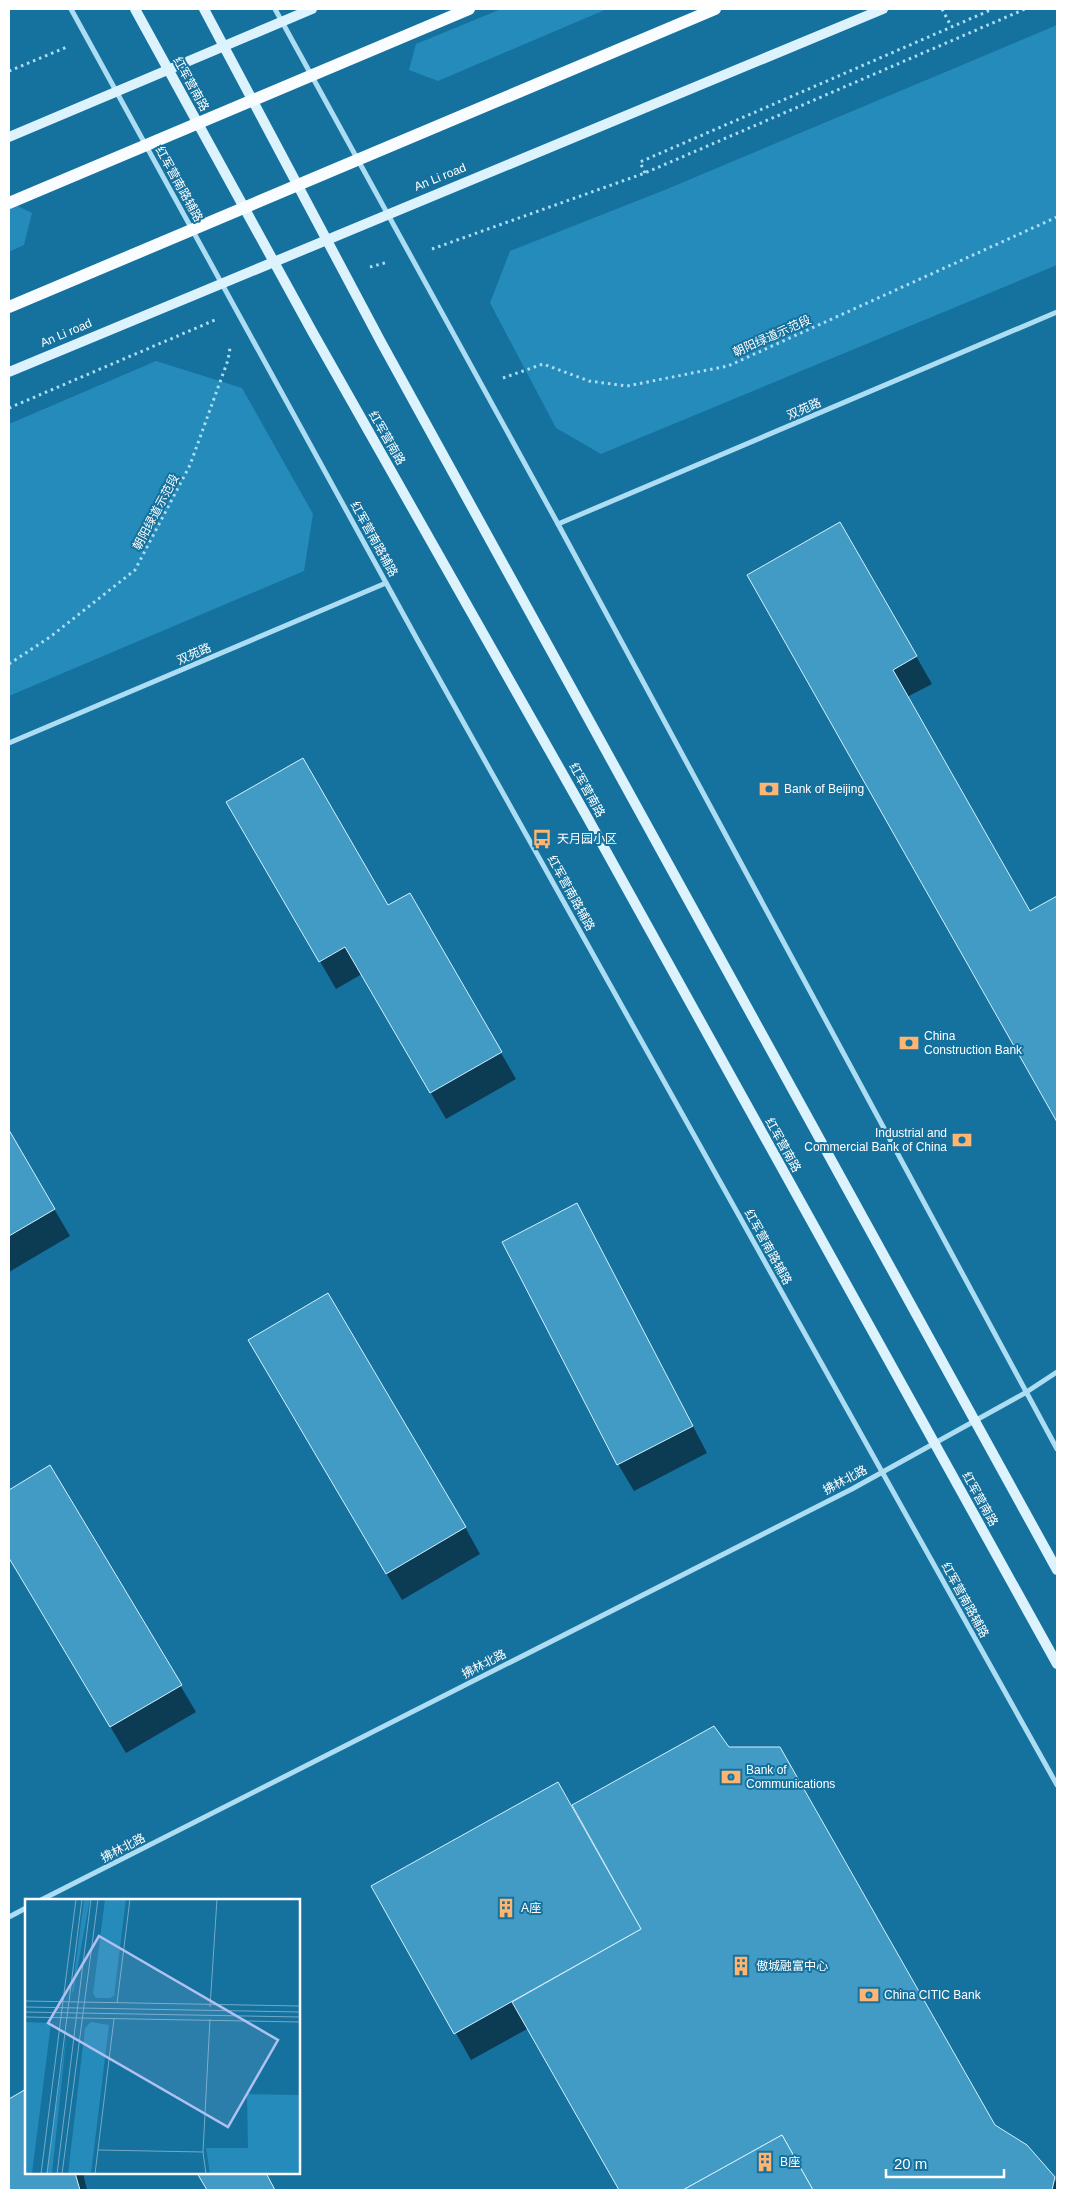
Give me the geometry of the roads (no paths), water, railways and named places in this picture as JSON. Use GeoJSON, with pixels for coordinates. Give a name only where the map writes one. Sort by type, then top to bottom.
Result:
{"type":"FeatureCollection","features":[{"type":"Feature","properties":{"kind":"main road","name":"红军营南路"},"geometry":{"type":"LineString","coordinates":[[135,9],[1057,1664]]}},
{"type":"Feature","properties":{"kind":"main road"},"geometry":{"type":"LineString","coordinates":[[204,9],[326,239],[1057,1570]]}},
{"type":"Feature","properties":{"kind":"main road"},"geometry":{"type":"LineString","coordinates":[[9,137],[312,9]]}},
{"type":"Feature","properties":{"kind":"main road"},"geometry":{"type":"LineString","coordinates":[[9,203],[469,9]]}},
{"type":"Feature","properties":{"kind":"main road"},"geometry":{"type":"LineString","coordinates":[[9,307],[715,9]]}},
{"type":"Feature","properties":{"kind":"main road","name":"An Li road"},"geometry":{"type":"LineString","coordinates":[[9,372],[883,9]]}},
{"type":"Feature","properties":{"kind":"street","name":"红军营南路辅路"},"geometry":{"type":"LineString","coordinates":[[71,9],[386,583],[1057,1784]]}},
{"type":"Feature","properties":{"kind":"street"},"geometry":{"type":"LineString","coordinates":[[275,9],[558,524],[1025,1393],[1057,1449]]}},
{"type":"Feature","properties":{"kind":"street","name":"双苑路"},"geometry":{"type":"LineString","coordinates":[[558,524],[1057,312]]}},
{"type":"Feature","properties":{"kind":"street","name":"双苑路"},"geometry":{"type":"LineString","coordinates":[[9,743],[386,583]]}},
{"type":"Feature","properties":{"kind":"street","name":"拂林北路"},"geometry":{"type":"LineString","coordinates":[[43,1899],[882,1472],[1025,1393],[1057,1372]]}},
{"type":"Feature","properties":{"kind":"street"},"geometry":{"type":"LineString","coordinates":[[9,1917],[25,1909]]}},
{"type":"Feature","properties":{"kind":"place","name":"Bank of Beijing"},"geometry":{"type":"Point","coordinates":[769,789]}},
{"type":"Feature","properties":{"kind":"place","name":"天月园小区"},"geometry":{"type":"Point","coordinates":[542,839]}},
{"type":"Feature","properties":{"kind":"place","name":"China Construction Bank"},"geometry":{"type":"Point","coordinates":[909,1043]}},
{"type":"Feature","properties":{"kind":"place","name":"Industrial and Commercial Bank of China"},"geometry":{"type":"Point","coordinates":[962,1140]}},
{"type":"Feature","properties":{"kind":"place","name":"Bank of Communications"},"geometry":{"type":"Point","coordinates":[731,1777]}},
{"type":"Feature","properties":{"kind":"place","name":"A座"},"geometry":{"type":"Point","coordinates":[506,1908]}},
{"type":"Feature","properties":{"kind":"place","name":"傲城融富中心"},"geometry":{"type":"Point","coordinates":[741,1966]}},
{"type":"Feature","properties":{"kind":"place","name":"China CITIC Bank"},"geometry":{"type":"Point","coordinates":[869,1995]}},
{"type":"Feature","properties":{"kind":"place","name":"B座"},"geometry":{"type":"Point","coordinates":[765,2162]}}]}
